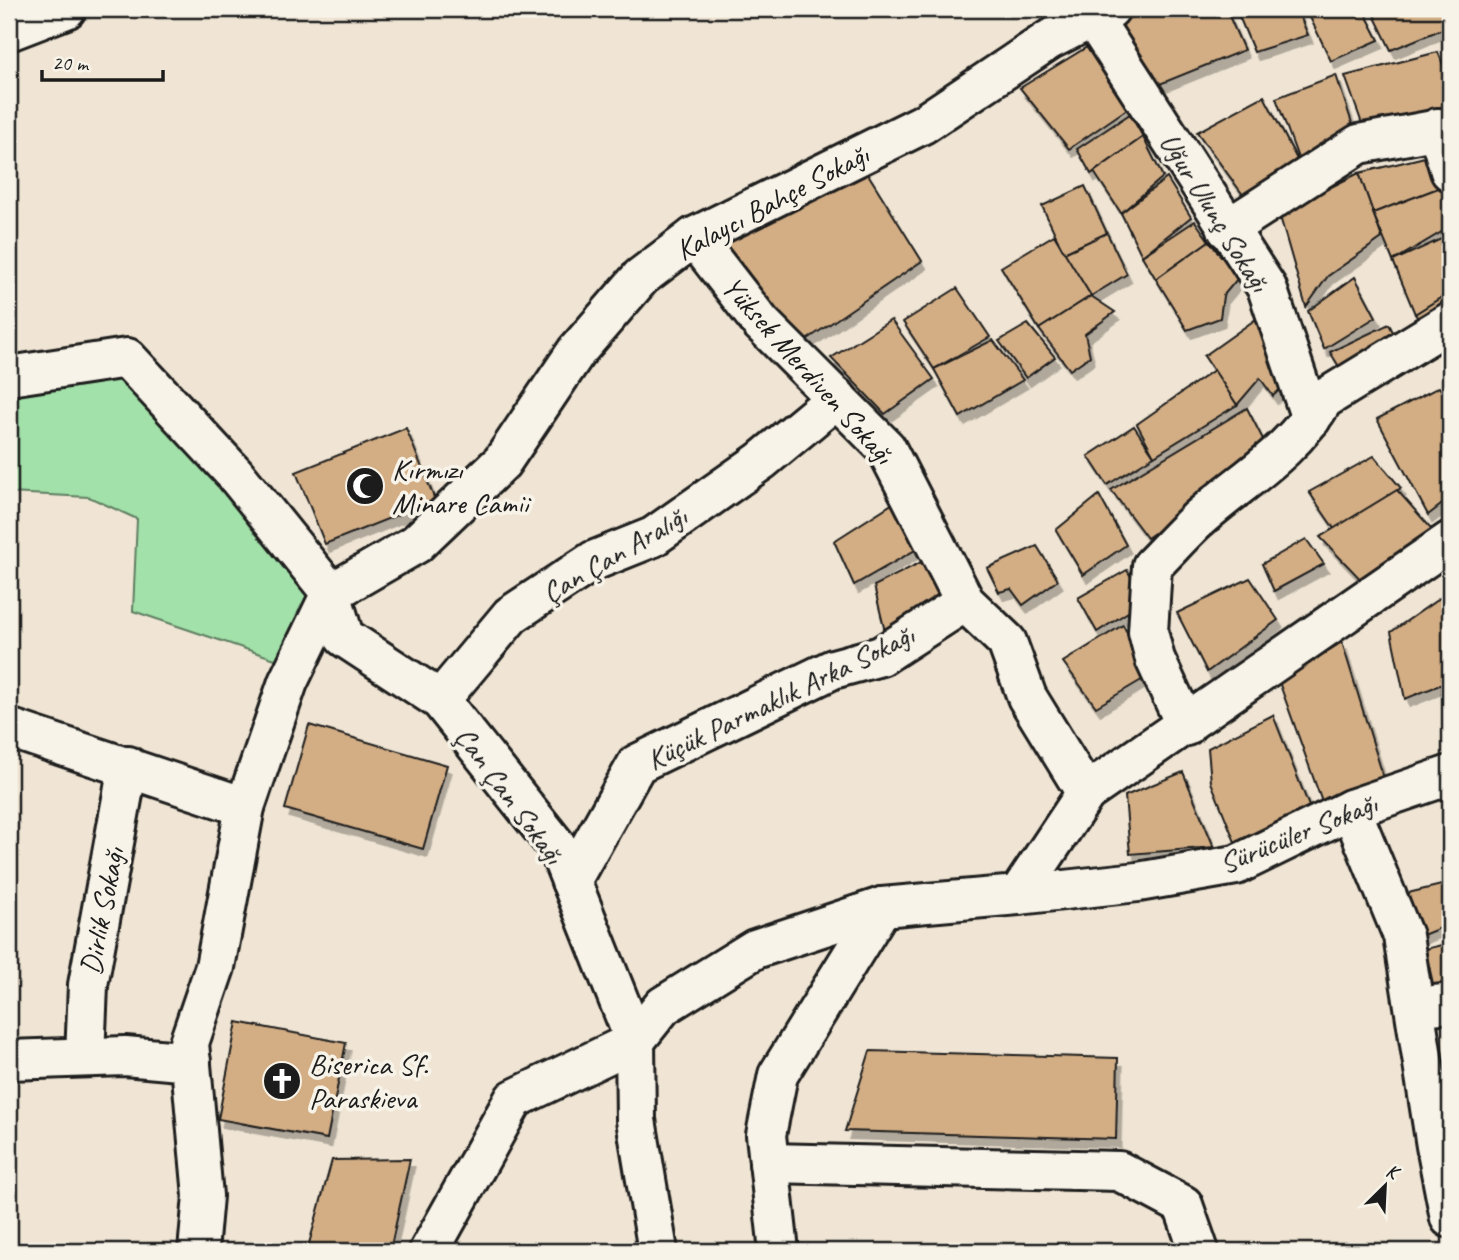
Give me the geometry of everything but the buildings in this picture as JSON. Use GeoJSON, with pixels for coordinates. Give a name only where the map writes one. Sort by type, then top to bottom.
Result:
{"type":"FeatureCollection","features":[{"type":"Feature","properties":{"kind":"street"},"geometry":{"type":"LineString","coordinates":[[9,31],[66,9]]}},
{"type":"Feature","properties":{"kind":"street","name":"Uğur Ulunç Sokağı"},"geometry":{"type":"LineString","coordinates":[[1101,13],[1227,229],[1267,288],[1311,419]]}},
{"type":"Feature","properties":{"kind":"street","name":"Kalaycı Bahçe Sokağı"},"geometry":{"type":"LineString","coordinates":[[331,593],[416,544],[502,462],[576,352],[641,277],[694,237],[923,124],[1049,40],[1101,13]]}},
{"type":"Feature","properties":{"kind":"street"},"geometry":{"type":"LineString","coordinates":[[1227,229],[1359,144],[1443,128],[1450,171]]}},
{"type":"Feature","properties":{"kind":"street","name":"Yüksek Merdiven Sokağı"},"geometry":{"type":"LineString","coordinates":[[694,237],[761,323],[886,447],[965,602],[1007,642],[1027,697],[1086,793]]}},
{"type":"Feature","properties":{"kind":"street"},"geometry":{"type":"LineString","coordinates":[[1186,726],[1156,659],[1148,632],[1152,566],[1198,520],[1272,462],[1311,419],[1324,399],[1450,322]]}},
{"type":"Feature","properties":{"kind":"street"},"geometry":{"type":"LineString","coordinates":[[9,376],[127,358],[235,474],[331,593],[288,682],[245,807],[215,967],[189,1043],[203,1196],[198,1251]]}},
{"type":"Feature","properties":{"kind":"street","name":"Çan Çan Aralığı"},"geometry":{"type":"LineString","coordinates":[[440,700],[511,615],[593,561],[653,537],[761,461],[837,398]]}},
{"type":"Feature","properties":{"kind":"street"},"geometry":{"type":"LineString","coordinates":[[1018,895],[1086,793],[1450,541]]}},
{"type":"Feature","properties":{"kind":"street","name":"Çan Çan Sokağı"},"geometry":{"type":"LineString","coordinates":[[331,593],[344,637],[440,700],[558,848],[635,1041]]}},
{"type":"Feature","properties":{"kind":"street","name":"Küçük Parmaklık Arka Sokağı"},"geometry":{"type":"LineString","coordinates":[[571,881],[637,764],[833,669],[881,656],[965,602]]}},
{"type":"Feature","properties":{"kind":"street"},"geometry":{"type":"LineString","coordinates":[[9,728],[245,807]]}},
{"type":"Feature","properties":{"kind":"street","name":"Dirlik Sokağı"},"geometry":{"type":"LineString","coordinates":[[85,1057],[88,985],[128,766]]}},
{"type":"Feature","properties":{"kind":"street","name":"Sürücüler Sokağı"},"geometry":{"type":"LineString","coordinates":[[635,1041],[663,1006],[755,949],[882,907],[1138,882],[1236,865],[1351,809],[1450,775]]}},
{"type":"Feature","properties":{"kind":"street"},"geometry":{"type":"LineString","coordinates":[[1351,809],[1433,1005],[1450,1218]]}},
{"type":"Feature","properties":{"kind":"street"},"geometry":{"type":"LineString","coordinates":[[779,1251],[766,1135],[778,1075],[882,907]]}},
{"type":"Feature","properties":{"kind":"street"},"geometry":{"type":"LineString","coordinates":[[429,1251],[514,1099],[635,1041],[636,1120],[658,1251]]}},
{"type":"Feature","properties":{"kind":"street"},"geometry":{"type":"LineString","coordinates":[[9,1060],[125,1056],[191,1062]]}},
{"type":"Feature","properties":{"kind":"street"},"geometry":{"type":"LineString","coordinates":[[769,1163],[1119,1171],[1183,1205],[1199,1251]]}},
{"type":"Feature","properties":{"kind":"green space"},"geometry":{"type":"Polygon","coordinates":[[[115,375],[138,383],[314,591],[284,662],[133,611],[137,519],[89,497],[9,493],[10,397],[35,378],[115,375]]]}},
{"type":"Feature","properties":{"kind":"place","name":"Kırmızı Minare Camii"},"geometry":{"type":"Point","coordinates":[365,486]}},
{"type":"Feature","properties":{"kind":"place","name":"Biserica Sf. Paraskieva"},"geometry":{"type":"Point","coordinates":[282,1081]}}]}
